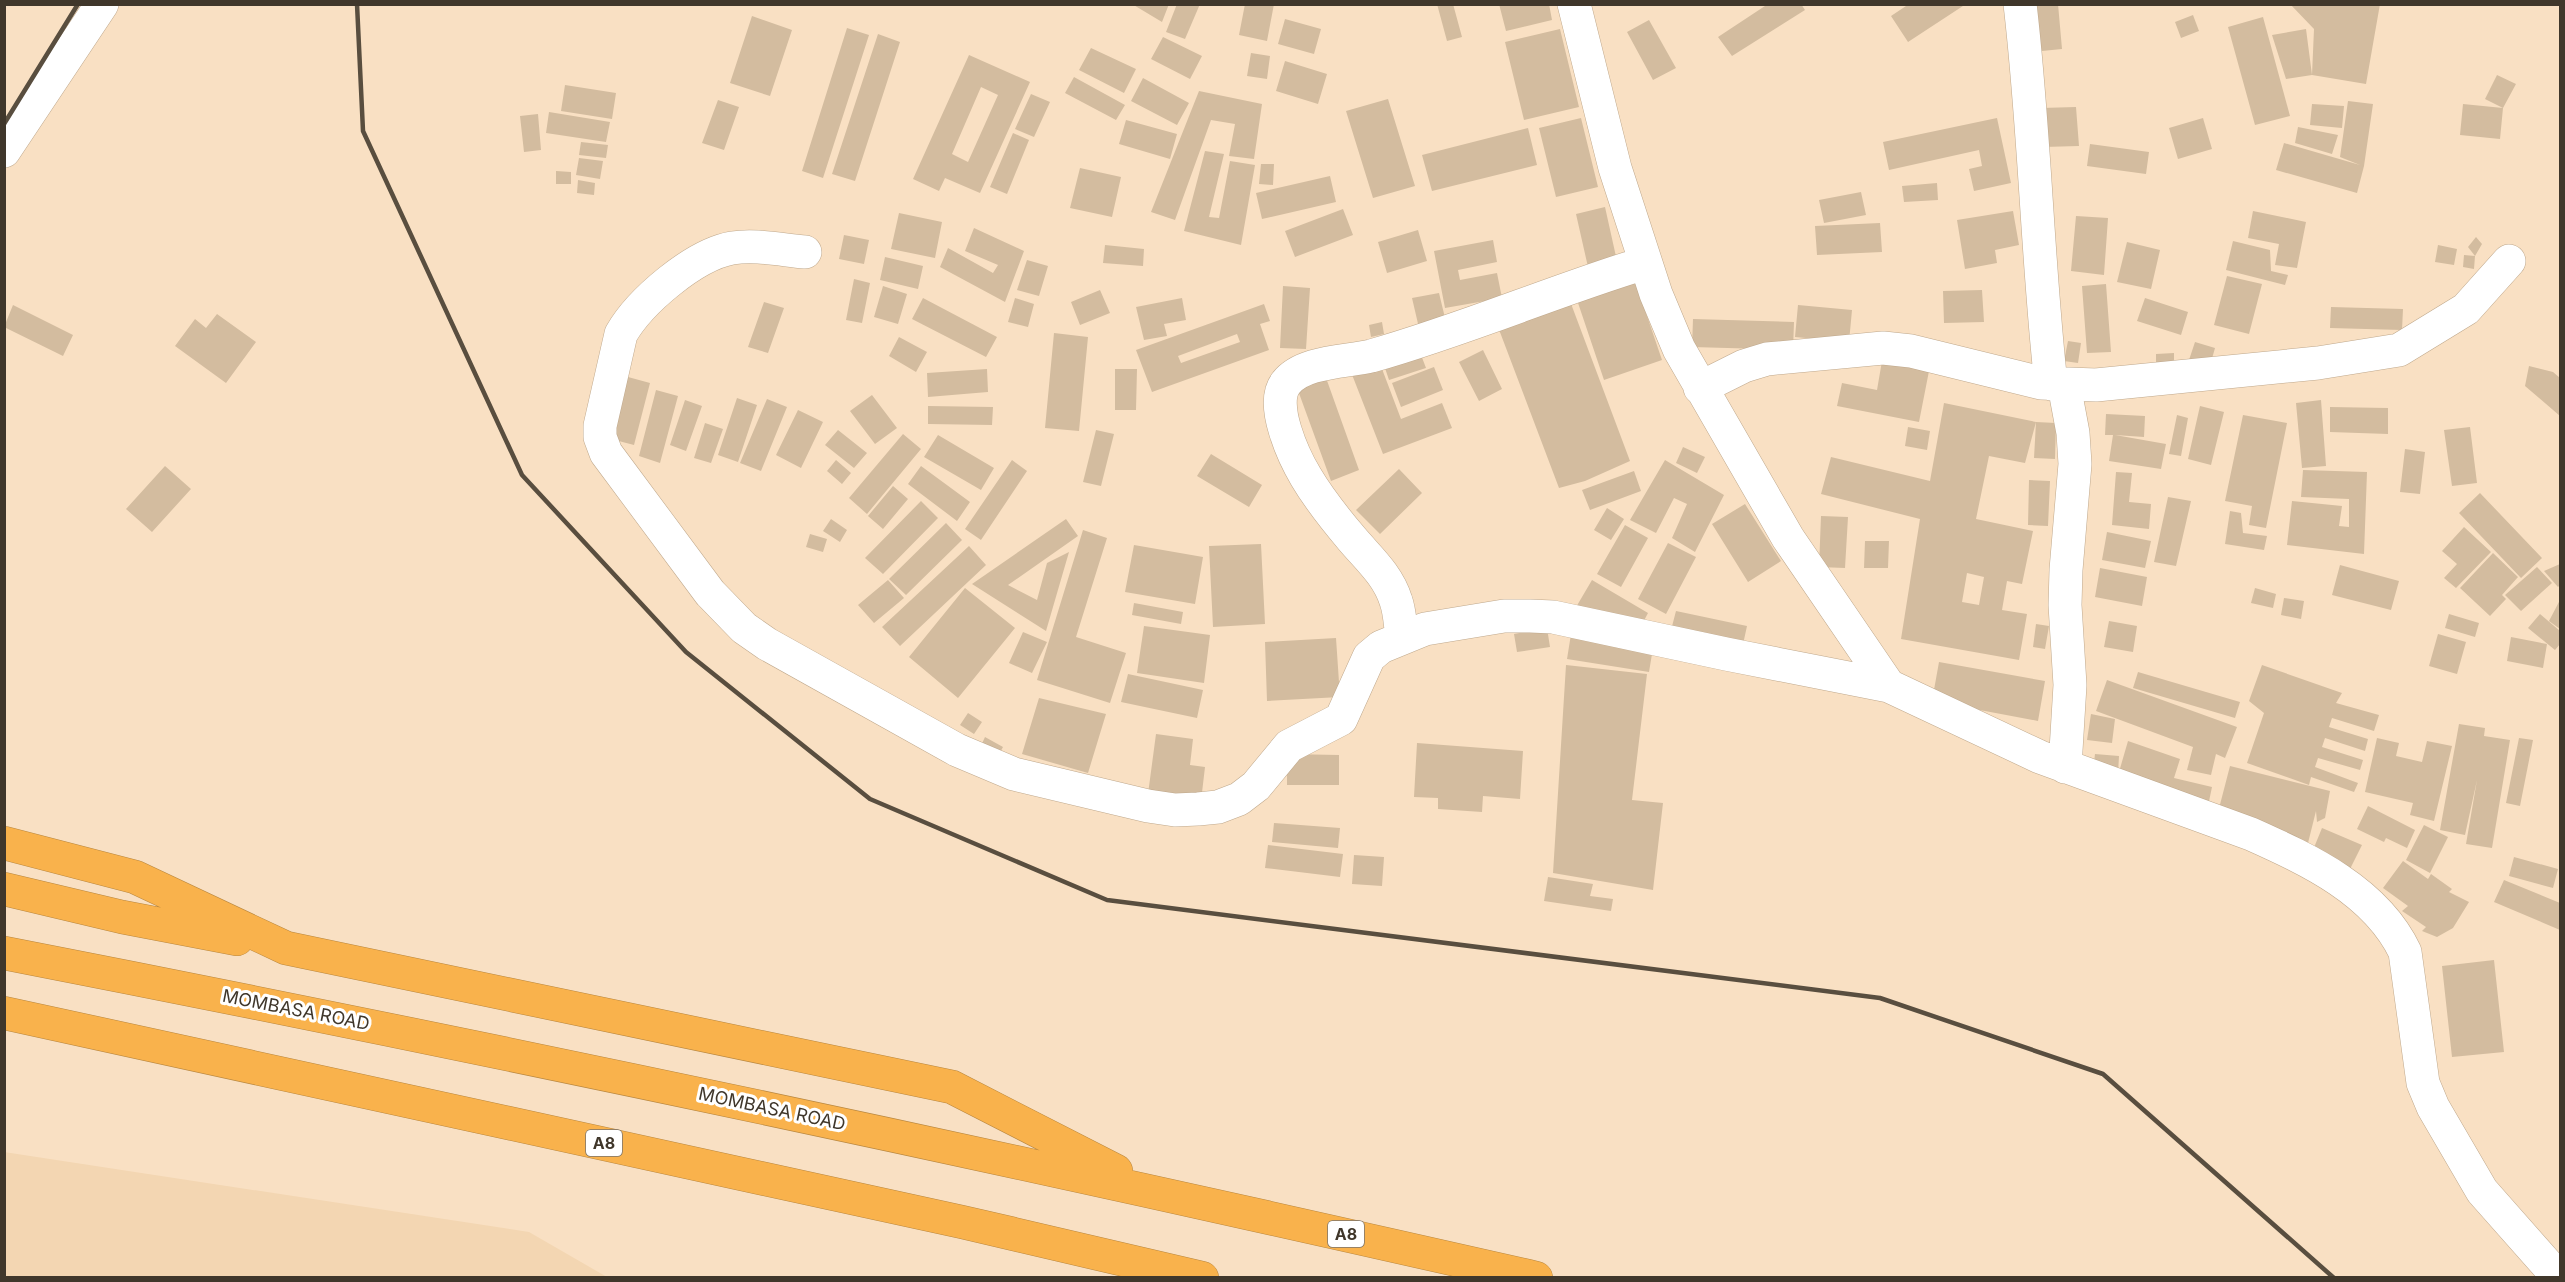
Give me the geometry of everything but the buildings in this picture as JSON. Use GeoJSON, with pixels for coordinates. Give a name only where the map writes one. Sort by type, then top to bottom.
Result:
{"type":"FeatureCollection","features":[{"type":"Feature","properties":{"kind":"highway"},"geometry":{"type":"LineString","coordinates":[[4,843],[135,877],[286,948]]}},
{"type":"Feature","properties":{"kind":"highway"},"geometry":{"type":"LineString","coordinates":[[4,889],[122,917],[286,948],[952,1087],[1155,1191]]}},
{"type":"Feature","properties":{"kind":"highway","name":"MOMBASA ROAD"},"geometry":{"type":"LineString","coordinates":[[4,953],[426,1035],[1155,1191],[1536,1278]]}},
{"type":"Feature","properties":{"kind":"highway","name":"A8"},"geometry":{"type":"LineString","coordinates":[[4,1014],[962,1222],[1202,1278]]}},
{"type":"Feature","properties":{"kind":"street"},"geometry":{"type":"LineString","coordinates":[[4,151],[102,4]]}},
{"type":"Feature","properties":{"kind":"street"},"geometry":{"type":"LineString","coordinates":[[1574,4],[1615,168],[1645,263],[1679,349],[1788,538],[1889,686]]}},
{"type":"Feature","properties":{"kind":"street"},"geometry":{"type":"LineString","coordinates":[[2020,4],[2031,98],[2041,285],[2057,385],[2073,434],[2075,464],[2066,593],[2070,685],[2065,767]]}},
{"type":"Feature","properties":{"kind":"street"},"geometry":{"type":"LineString","coordinates":[[806,252],[729,249],[699,261],[671,280],[628,322],[621,334],[600,426],[600,437],[606,453],[710,593],[744,628],[767,644],[957,750],[1014,774],[1175,810],[1218,807],[1239,799],[1256,786],[1289,746],[1341,719],[1369,657],[1402,636],[1425,628],[1504,616],[1553,616],[1726,654],[1889,686],[2065,767],[2241,830],[2282,848],[2349,887],[2380,914],[2405,951],[2423,1083],[2433,1107],[2482,1191],[2559,1278]]}},
{"type":"Feature","properties":{"kind":"street"},"geometry":{"type":"LineString","coordinates":[[1701,388],[1744,366],[1767,359],[1883,348],[1911,351],[2013,378],[2057,385],[2096,385],[2318,363],[2399,350],[2466,309],[2509,261]]}},
{"type":"Feature","properties":{"kind":"street"},"geometry":{"type":"LineString","coordinates":[[1402,636],[1397,602],[1386,579],[1330,512],[1305,476],[1290,444],[1281,411],[1285,384],[1294,375],[1305,370],[1419,341],[1645,263]]}},
{"type":"Feature","properties":{"kind":"shaded area"},"geometry":{"type":"Polygon","coordinates":[[[4,1152],[529,1232],[607,1277],[5,1277],[4,1152]]]}},
{"type":"Feature","properties":{"kind":"railway"},"geometry":{"type":"LineString","coordinates":[[4,124],[78,4]]}},
{"type":"Feature","properties":{"kind":"railway"},"geometry":{"type":"LineString","coordinates":[[357,4],[363,131],[522,475],[686,652],[870,799],[1107,900],[1880,998],[2103,1074],[2334,1278]]}}]}
